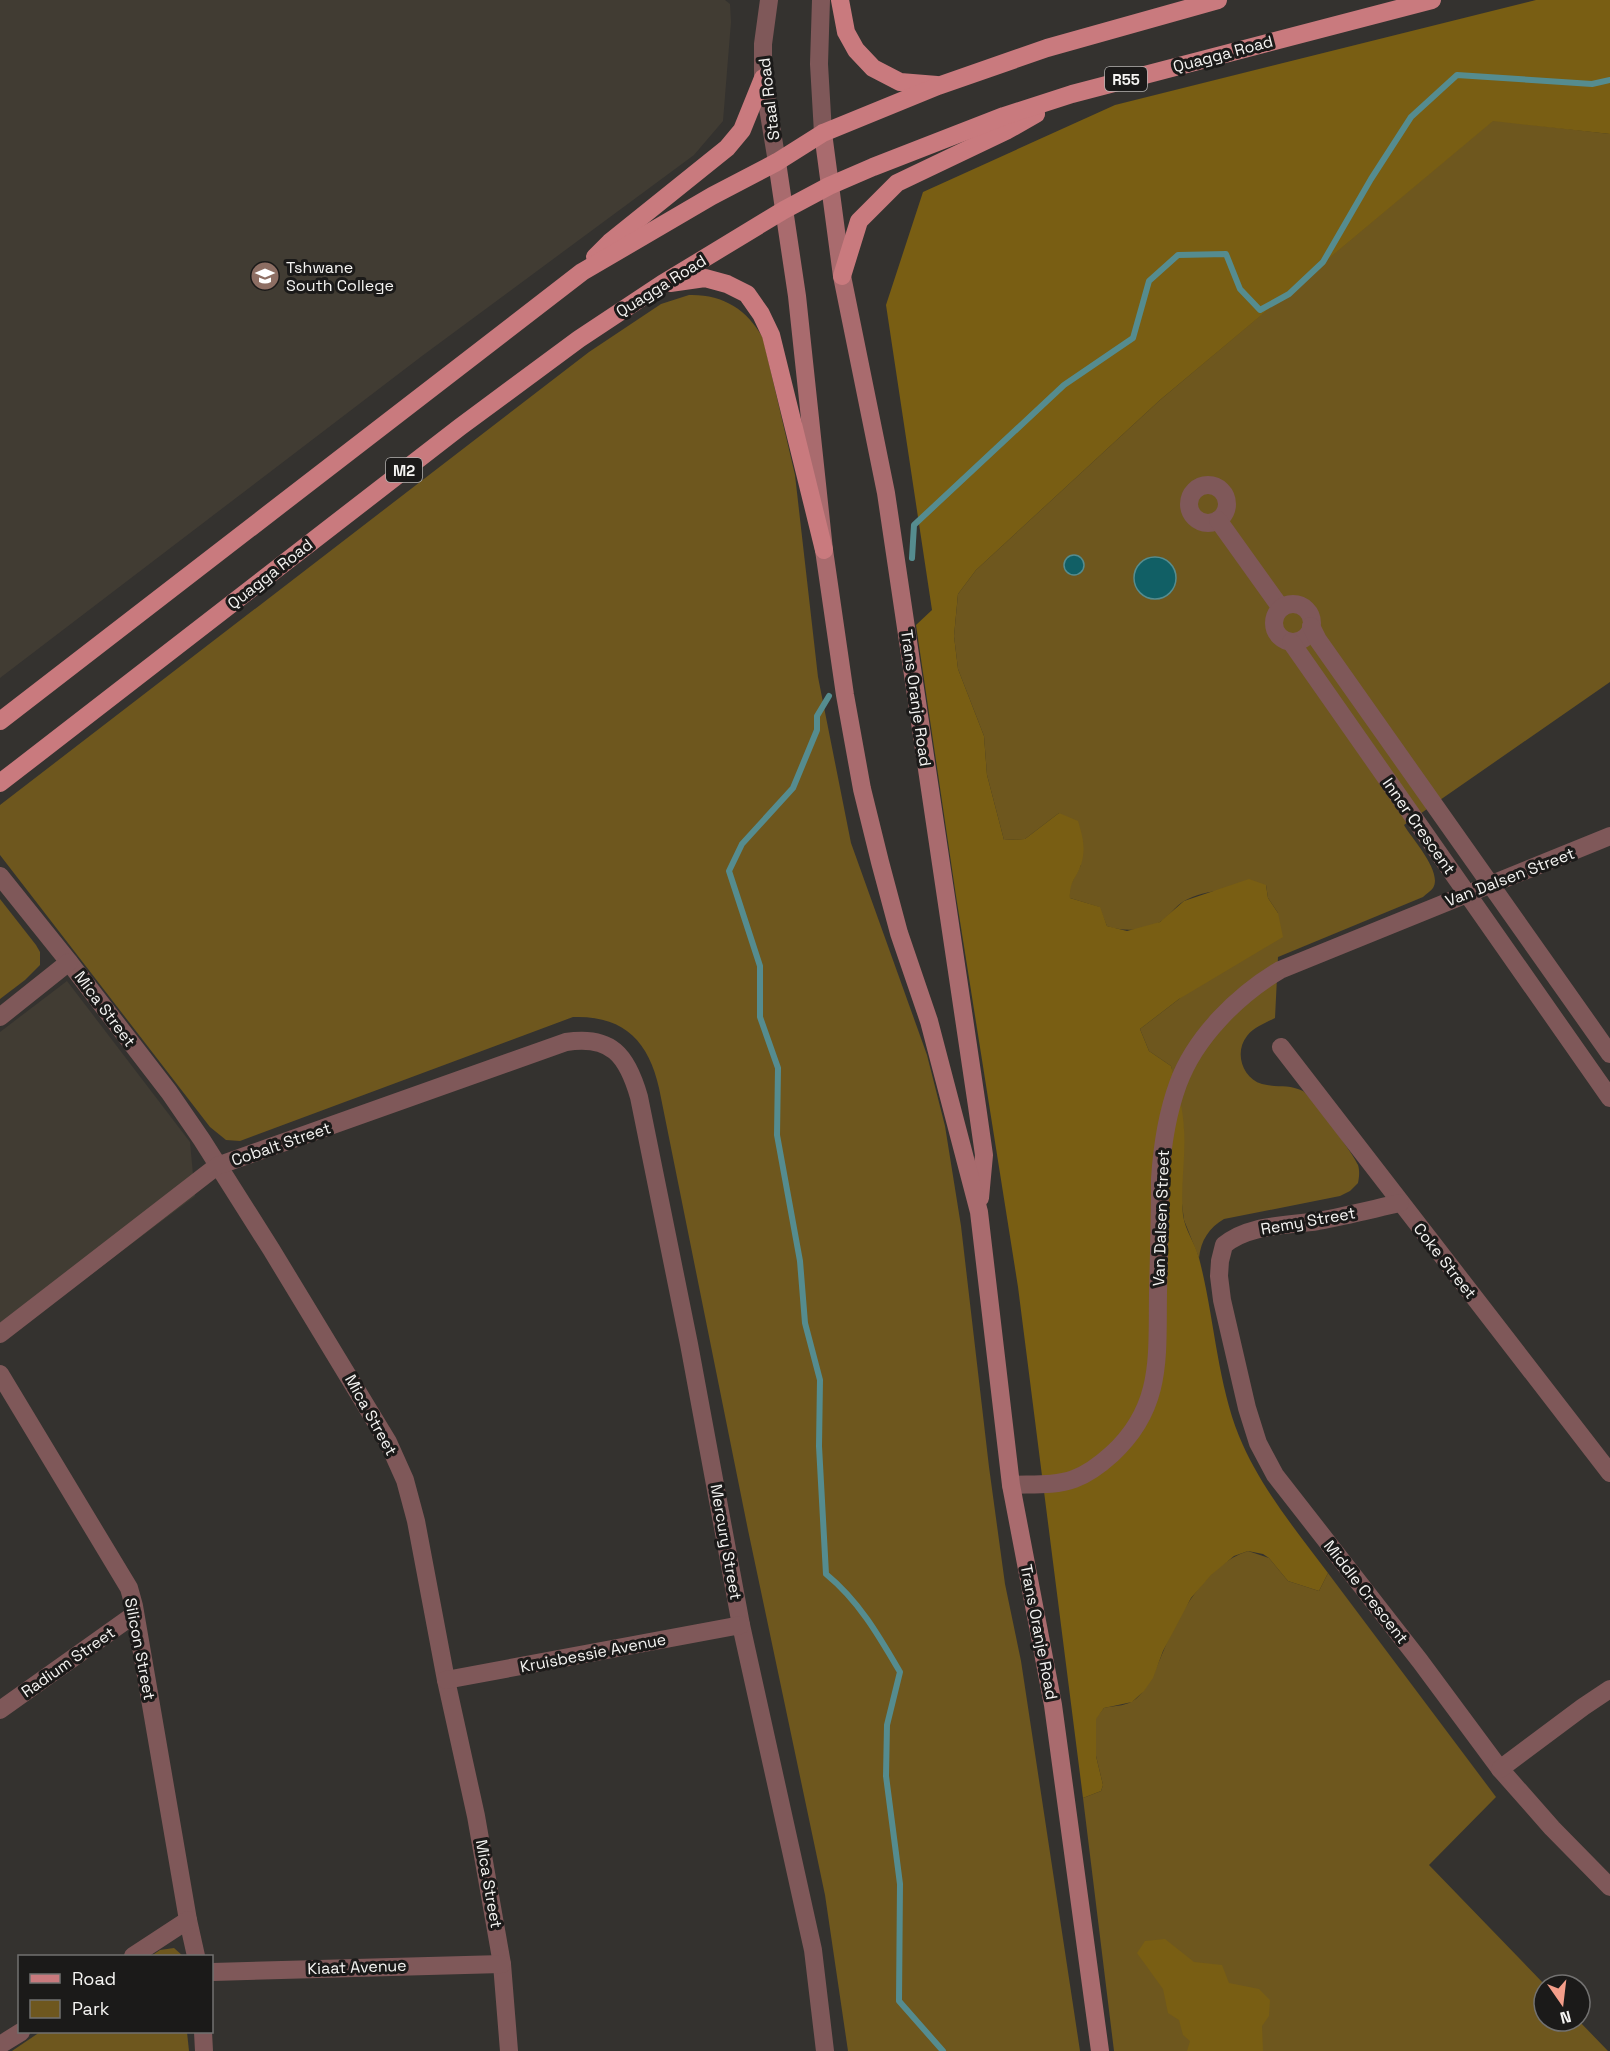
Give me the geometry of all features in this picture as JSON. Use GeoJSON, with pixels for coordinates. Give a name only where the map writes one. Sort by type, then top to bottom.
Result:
{"type":"FeatureCollection","features":[{"type":"Feature","properties":{"kind":"main road"},"geometry":{"type":"LineString","coordinates":[[840,0],[846,32],[856,50],[873,68],[900,82],[938,86]]}},
{"type":"Feature","properties":{"kind":"main road"},"geometry":{"type":"LineString","coordinates":[[0,721],[582,272],[712,196],[777,162],[823,133],[938,86],[1069,41],[1218,0]]}},
{"type":"Feature","properties":{"kind":"main road","name":"Quagga Road"},"geometry":{"type":"LineString","coordinates":[[0,783],[460,427],[579,339],[662,284],[784,210],[829,186],[1004,116],[1072,94],[1432,0]]}},
{"type":"Feature","properties":{"kind":"main road"},"geometry":{"type":"LineString","coordinates":[[582,272],[610,242],[727,148],[742,130],[763,78]]}},
{"type":"Feature","properties":{"kind":"main road"},"geometry":{"type":"LineString","coordinates":[[842,276],[859,221],[897,183],[1006,131],[1072,94]]}},
{"type":"Feature","properties":{"kind":"main road","name":"Trans Oranje Road"},"geometry":{"type":"LineString","coordinates":[[823,133],[842,276],[886,492],[984,1155],[979,1212]]}},
{"type":"Feature","properties":{"kind":"main road","name":"Trans Oranje Road"},"geometry":{"type":"LineString","coordinates":[[777,162],[805,362],[824,550],[845,695],[862,789],[899,933],[929,1021],[979,1212],[1011,1485],[1053,1705],[1100,2051]]}},
{"type":"Feature","properties":{"kind":"main road"},"geometry":{"type":"LineString","coordinates":[[662,284],[705,278],[727,284],[747,294],[761,314],[771,335],[824,550]]}},
{"type":"Feature","properties":{"kind":"street"},"geometry":{"type":"LineString","coordinates":[[821,0],[819,64],[823,133]]}},
{"type":"Feature","properties":{"kind":"street","name":"Staal Road"},"geometry":{"type":"LineString","coordinates":[[766,5],[763,78],[777,162]]}},
{"type":"Feature","properties":{"kind":"street"},"geometry":{"type":"LineString","coordinates":[[1218,520],[1281,608]]}},
{"type":"Feature","properties":{"kind":"street"},"geometry":{"type":"LineString","coordinates":[[1292,604],[1304,608],[1311,618],[1311,626],[1303,639],[1291,642],[1280,636],[1274,625],[1281,608],[1292,604]]}},
{"type":"Feature","properties":{"kind":"street","name":"Inner Crescent"},"geometry":{"type":"LineString","coordinates":[[1311,626],[1318,640],[1610,1054]]}},
{"type":"Feature","properties":{"kind":"street","name":"Inner Crescent"},"geometry":{"type":"LineString","coordinates":[[1291,642],[1610,1098]]}},
{"type":"Feature","properties":{"kind":"street","name":"Van Dalsen Street"},"geometry":{"type":"LineString","coordinates":[[1011,1485],[1061,1482],[1086,1473],[1105,1461],[1124,1443],[1147,1408],[1155,1382],[1162,1154],[1170,1112],[1178,1083],[1198,1047],[1232,1005],[1247,991],[1280,970],[1610,836]]}},
{"type":"Feature","properties":{"kind":"street","name":"Mica Street"},"geometry":{"type":"LineString","coordinates":[[0,876],[169,1092],[271,1249],[388,1442],[405,1480],[416,1521],[446,1680],[477,1816],[502,1964],[509,2051]]}},
{"type":"Feature","properties":{"kind":"street"},"geometry":{"type":"LineString","coordinates":[[0,1017],[69,962]]}},
{"type":"Feature","properties":{"kind":"street","name":"Cobalt Street"},"geometry":{"type":"LineString","coordinates":[[0,1334],[217,1166],[566,1042],[581,1040],[605,1044]]}},
{"type":"Feature","properties":{"kind":"street","name":"Mercury Street"},"geometry":{"type":"LineString","coordinates":[[605,1044],[623,1058],[635,1081],[639,1096],[689,1344],[741,1625],[813,1950],[825,2051]]}},
{"type":"Feature","properties":{"kind":"street","name":"Coke Street"},"geometry":{"type":"LineString","coordinates":[[1281,1047],[1610,1473]]}},
{"type":"Feature","properties":{"kind":"street","name":"Remy Street"},"geometry":{"type":"LineString","coordinates":[[1222,1249],[1231,1239],[1257,1230],[1318,1221],[1400,1203]]}},
{"type":"Feature","properties":{"kind":"street","name":"Middle Crescent"},"geometry":{"type":"LineString","coordinates":[[1222,1249],[1219,1276],[1222,1300],[1247,1408],[1265,1460],[1500,1769],[1552,1828],[1610,1887]]}},
{"type":"Feature","properties":{"kind":"street","name":"Silicon Street"},"geometry":{"type":"LineString","coordinates":[[0,1374],[129,1588],[196,1955]]}},
{"type":"Feature","properties":{"kind":"street","name":"Radium Street"},"geometry":{"type":"LineString","coordinates":[[0,1710],[135,1614]]}},
{"type":"Feature","properties":{"kind":"street","name":"Kruisbessie Avenue"},"geometry":{"type":"LineString","coordinates":[[446,1680],[741,1625]]}},
{"type":"Feature","properties":{"kind":"street"},"geometry":{"type":"LineString","coordinates":[[1500,1769],[1610,1689]]}},
{"type":"Feature","properties":{"kind":"street"},"geometry":{"type":"LineString","coordinates":[[135,1955],[188,1920]]}},
{"type":"Feature","properties":{"kind":"street","name":"Kiaat Avenue"},"geometry":{"type":"LineString","coordinates":[[213,1972],[502,1964]]}},
{"type":"Feature","properties":{"kind":"street"},"geometry":{"type":"LineString","coordinates":[[0,2045],[18,2033]]}},
{"type":"Feature","properties":{"kind":"street"},"geometry":{"type":"LineString","coordinates":[[203,2033],[204,2051]]}},
{"type":"Feature","properties":{"kind":"shaded area","name":"Tshwane South College"},"geometry":{"type":"Polygon","coordinates":[[[0,0],[725,0],[730,4],[731,22],[723,121],[694,155],[422,356],[0,678],[0,0]]]}},
{"type":"Feature","properties":{"kind":"shaded area"},"geometry":{"type":"Polygon","coordinates":[[[1536,0],[1610,0],[1610,134],[1493,121],[1160,400],[976,570],[958,594],[954,636],[958,669],[984,736],[987,775],[1004,840],[1025,839],[1059,813],[1078,821],[1084,848],[1081,865],[1072,884],[1070,898],[1100,907],[1107,926],[1127,931],[1160,922],[1184,901],[1249,879],[1266,885],[1268,898],[1278,913],[1283,937],[1179,999],[1140,1029],[1149,1051],[1171,1066],[1179,1097],[1184,1140],[1183,1215],[1199,1258],[1221,1371],[1239,1436],[1268,1490],[1328,1573],[1319,1591],[1288,1581],[1269,1558],[1263,1554],[1248,1551],[1234,1556],[1211,1575],[1191,1598],[1163,1651],[1153,1678],[1144,1691],[1132,1702],[1104,1708],[1096,1719],[1096,1756],[1103,1785],[1101,1791],[1083,1798],[1018,1287],[916,625],[932,610],[886,305],[923,192],[1115,105],[1536,0]]]}},
{"type":"Feature","properties":{"kind":"shaded area"},"geometry":{"type":"Polygon","coordinates":[[[67,981],[190,1142],[195,1196],[0,1343],[0,1032],[67,981]]]}},
{"type":"Feature","properties":{"kind":"shaded area"},"geometry":{"type":"Polygon","coordinates":[[[1165,1939],[1194,1962],[1222,1965],[1229,1983],[1259,1989],[1270,2000],[1269,2016],[1262,2026],[1263,2051],[1187,2051],[1190,2041],[1183,2035],[1179,2020],[1168,2013],[1163,1989],[1137,1953],[1145,1941],[1165,1939]]]}},
{"type":"Feature","properties":{"kind":"green space"},"geometry":{"type":"Polygon","coordinates":[[[1493,120],[1610,134],[1610,682],[1404,825],[1434,873],[1433,888],[1423,897],[1278,957],[1275,1018],[1247,1036],[1241,1049],[1242,1064],[1255,1081],[1298,1089],[1307,1095],[1332,1126],[1358,1165],[1358,1183],[1350,1191],[1340,1196],[1224,1219],[1207,1235],[1199,1258],[1184,1220],[1181,1196],[1184,1131],[1171,1066],[1149,1051],[1140,1029],[1179,999],[1278,913],[1268,898],[1266,885],[1202,894],[1184,901],[1154,925],[1134,930],[1113,928],[1107,926],[1099,907],[1070,898],[1069,888],[1081,865],[1059,813],[1025,839],[1004,840],[987,775],[984,736],[958,669],[954,636],[958,594],[976,570],[1160,400],[1493,120]]]}},
{"type":"Feature","properties":{"kind":"green space"},"geometry":{"type":"Polygon","coordinates":[[[689,295],[712,297],[732,305],[749,319],[763,338],[795,475],[818,677],[851,843],[927,1055],[945,1126],[961,1226],[1005,1584],[1021,1661],[1080,2051],[848,2051],[825,1895],[748,1530],[659,1088],[654,1071],[641,1044],[620,1026],[591,1018],[573,1017],[240,1141],[226,1140],[210,1127],[0,855],[0,805],[589,352],[661,304],[689,295]]]}},
{"type":"Feature","properties":{"kind":"green space"},"geometry":{"type":"Polygon","coordinates":[[[0,899],[36,945],[40,952],[40,965],[0,999],[0,899]]]}},
{"type":"Feature","properties":{"kind":"green space"},"geometry":{"type":"Polygon","coordinates":[[[1248,1551],[1269,1558],[1288,1581],[1319,1591],[1328,1573],[1496,1797],[1429,1865],[1533,1973],[1532,2033],[1591,2033],[1608,2051],[1114,2051],[1083,1798],[1101,1791],[1103,1785],[1096,1756],[1095,1719],[1104,1708],[1128,1703],[1141,1693],[1154,1672],[1177,1622],[1196,1592],[1219,1567],[1248,1551]]]}},
{"type":"Feature","properties":{"kind":"green space"},"geometry":{"type":"Polygon","coordinates":[[[174,1948],[182,1955],[152,1955],[160,1950],[174,1948]]]}},
{"type":"Feature","properties":{"kind":"green space"},"geometry":{"type":"Polygon","coordinates":[[[39,2033],[187,2033],[189,2051],[12,2051],[39,2033]]]}},
{"type":"Feature","properties":{"kind":"water"},"geometry":{"type":"Polygon","coordinates":[[[1070,555],[1078,555],[1084,561],[1084,569],[1078,575],[1070,575],[1064,569],[1064,561],[1070,555]]]}},
{"type":"Feature","properties":{"kind":"water"},"geometry":{"type":"Polygon","coordinates":[[[1155,557],[1170,563],[1176,578],[1170,593],[1155,599],[1140,593],[1134,578],[1140,563],[1155,557]]]}},
{"type":"Feature","properties":{"kind":"waterway"},"geometry":{"type":"LineString","coordinates":[[912,558],[914,525],[1064,385],[1133,338],[1149,281],[1178,255],[1226,254],[1240,289],[1260,310],[1289,294],[1323,262],[1371,179],[1411,117],[1457,75],[1592,84],[1610,80]]}},
{"type":"Feature","properties":{"kind":"waterway"},"geometry":{"type":"LineString","coordinates":[[829,696],[817,716],[817,730],[793,788],[742,844],[729,871],[760,966],[760,1017],[778,1068],[777,1135],[800,1261],[805,1323],[820,1380],[819,1446],[826,1574],[858,1607],[900,1672],[887,1725],[886,1776],[900,1884],[899,2001],[943,2051]]}},
{"type":"Feature","properties":{"kind":"place","name":"Tshwane South College"},"geometry":{"type":"Point","coordinates":[265,276]}}]}
